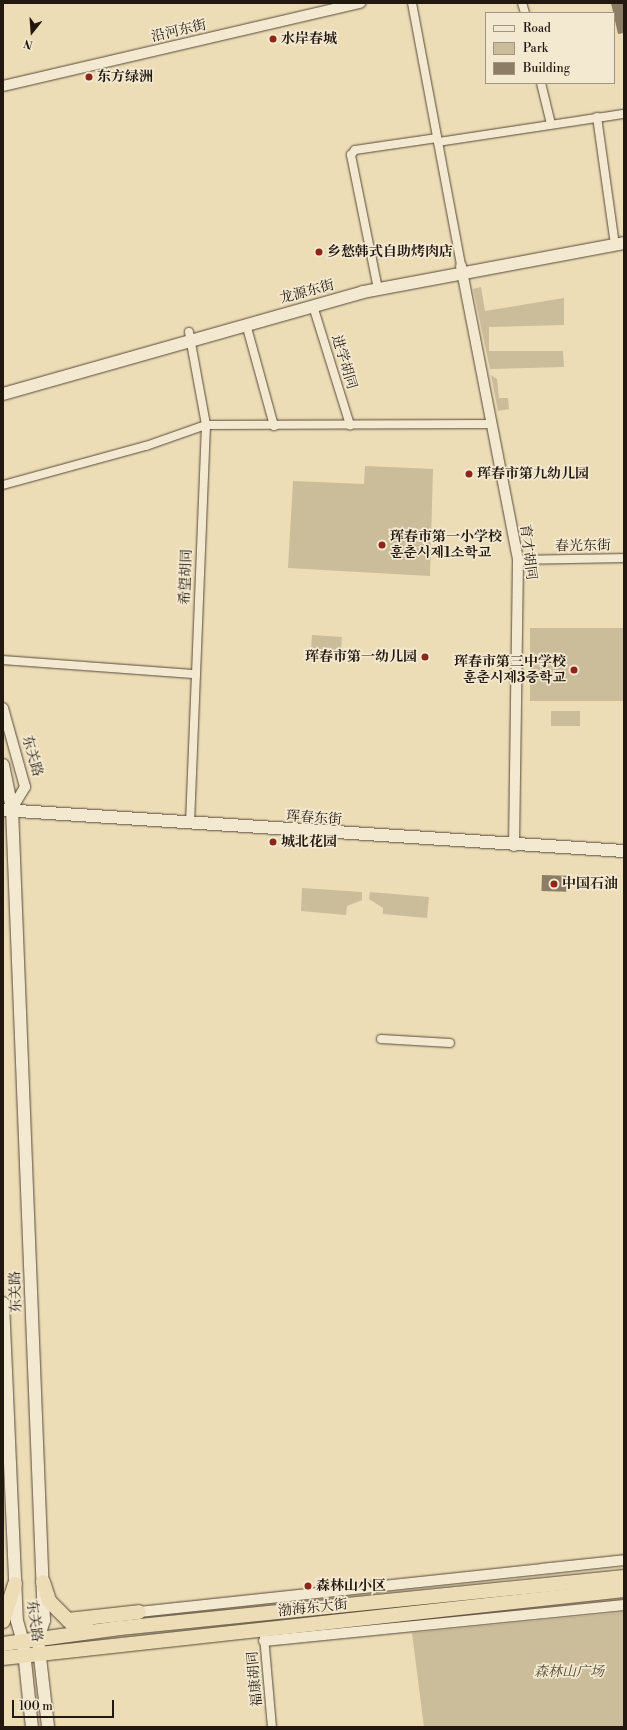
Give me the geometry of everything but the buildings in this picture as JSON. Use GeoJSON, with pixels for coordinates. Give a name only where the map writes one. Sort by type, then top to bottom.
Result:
{"type":"FeatureCollection","features":[{"type":"Feature","properties":{"kind":"highway","name":"渤海东大街"},"geometry":{"type":"LineString","coordinates":[[39,1647],[96,1630],[624,1577]]}},
{"type":"Feature","properties":{"kind":"highway"},"geometry":{"type":"LineString","coordinates":[[42,1582],[49,1601],[68,1620],[76,1626],[96,1630]]}},
{"type":"Feature","properties":{"kind":"highway"},"geometry":{"type":"LineString","coordinates":[[3,1621],[15,1584]]}},
{"type":"Feature","properties":{"kind":"highway","name":"渤海东大街"},"geometry":{"type":"LineString","coordinates":[[3,1644],[23,1648],[121,1645],[264,1635],[624,1590]]}},
{"type":"Feature","properties":{"kind":"highway"},"geometry":{"type":"LineString","coordinates":[[68,1620],[139,1612]]}},
{"type":"Feature","properties":{"kind":"highway"},"geometry":{"type":"LineString","coordinates":[[120,1628],[121,1645]]}},
{"type":"Feature","properties":{"kind":"highway","name":"渤海东大街"},"geometry":{"type":"LineString","coordinates":[[3,1658],[23,1648]]}},
{"type":"Feature","properties":{"kind":"main road","name":"龙源东街"},"geometry":{"type":"LineString","coordinates":[[3,386],[377,286],[621,239]]}},
{"type":"Feature","properties":{"kind":"main road","name":"龙源东街"},"geometry":{"type":"LineString","coordinates":[[3,394],[190,336],[246,324],[313,306],[377,286]]}},
{"type":"Feature","properties":{"kind":"main road","name":"东关路"},"geometry":{"type":"LineString","coordinates":[[3,765],[7,810],[44,1620],[39,1647]]}},
{"type":"Feature","properties":{"kind":"main road","name":"珲春东街"},"geometry":{"type":"LineString","coordinates":[[7,810],[514,846],[624,851]]}},
{"type":"Feature","properties":{"kind":"main road","name":"东关路"},"geometry":{"type":"LineString","coordinates":[[3,1303],[17,1621],[23,1648],[32,1727]]}},
{"type":"Feature","properties":{"kind":"main road"},"geometry":{"type":"LineString","coordinates":[[39,1647],[48,1727]]}},
{"type":"Feature","properties":{"kind":"street","name":"沿河东街"},"geometry":{"type":"LineString","coordinates":[[3,86],[361,3]]}},
{"type":"Feature","properties":{"kind":"street"},"geometry":{"type":"LineString","coordinates":[[412,3],[462,270]]}},
{"type":"Feature","properties":{"kind":"street"},"geometry":{"type":"LineString","coordinates":[[541,84],[551,124]]}},
{"type":"Feature","properties":{"kind":"street"},"geometry":{"type":"LineString","coordinates":[[377,286],[351,155],[354,150],[624,114]]}},
{"type":"Feature","properties":{"kind":"street"},"geometry":{"type":"LineString","coordinates":[[597,118],[621,239]]}},
{"type":"Feature","properties":{"kind":"street","name":"育才胡同"},"geometry":{"type":"LineString","coordinates":[[462,270],[518,560],[514,846]]}},
{"type":"Feature","properties":{"kind":"street","name":"进学胡同"},"geometry":{"type":"LineString","coordinates":[[313,306],[350,425]]}},
{"type":"Feature","properties":{"kind":"street"},"geometry":{"type":"LineString","coordinates":[[246,324],[274,426]]}},
{"type":"Feature","properties":{"kind":"street","name":"希望胡同"},"geometry":{"type":"LineString","coordinates":[[190,336],[206,425],[190,824]]}},
{"type":"Feature","properties":{"kind":"street"},"geometry":{"type":"LineString","coordinates":[[3,485],[146,446],[206,425],[274,426],[491,424]]}},
{"type":"Feature","properties":{"kind":"street","name":"春光东街"},"geometry":{"type":"LineString","coordinates":[[518,560],[624,558]]}},
{"type":"Feature","properties":{"kind":"street"},"geometry":{"type":"LineString","coordinates":[[3,660],[195,674]]}},
{"type":"Feature","properties":{"kind":"street","name":"东关路"},"geometry":{"type":"LineString","coordinates":[[3,708],[25,787],[7,810]]}},
{"type":"Feature","properties":{"kind":"street"},"geometry":{"type":"LineString","coordinates":[[381,1039],[450,1044]]}},
{"type":"Feature","properties":{"kind":"street","name":"渤海东大街"},"geometry":{"type":"LineString","coordinates":[[139,1612],[624,1560]]}},
{"type":"Feature","properties":{"kind":"street","name":"渤海东大街"},"geometry":{"type":"LineString","coordinates":[[264,1635],[624,1605]]}},
{"type":"Feature","properties":{"kind":"street","name":"福康胡同"},"geometry":{"type":"LineString","coordinates":[[264,1635],[272,1727]]}},
{"type":"Feature","properties":{"kind":"green space"},"geometry":{"type":"Polygon","coordinates":[[[481,287],[485,311],[564,298],[564,325],[489,327],[489,351],[563,351],[564,367],[490,369],[473,289],[481,287]]]}},
{"type":"Feature","properties":{"kind":"green space"},"geometry":{"type":"Polygon","coordinates":[[[491,375],[497,379],[499,398],[508,398],[509,409],[498,411],[491,375]]]}},
{"type":"Feature","properties":{"kind":"green space"},"geometry":{"type":"Polygon","coordinates":[[[365,466],[433,469],[430,576],[288,568],[293,481],[364,484],[365,466]]]}},
{"type":"Feature","properties":{"kind":"green space"},"geometry":{"type":"Polygon","coordinates":[[[530,628],[624,628],[624,701],[530,701],[530,628]]]}},
{"type":"Feature","properties":{"kind":"green space"},"geometry":{"type":"Polygon","coordinates":[[[312,635],[342,637],[341,651],[311,649],[312,635]]]}},
{"type":"Feature","properties":{"kind":"green space"},"geometry":{"type":"Polygon","coordinates":[[[551,711],[580,711],[580,726],[551,726],[551,711]]]}},
{"type":"Feature","properties":{"kind":"green space"},"geometry":{"type":"Polygon","coordinates":[[[302,888],[362,892],[362,900],[347,906],[346,915],[301,911],[302,888]]]}},
{"type":"Feature","properties":{"kind":"green space"},"geometry":{"type":"Polygon","coordinates":[[[370,892],[429,897],[427,918],[383,914],[383,908],[369,899],[370,892]]]}},
{"type":"Feature","properties":{"kind":"green space","name":"森林山广场"},"geometry":{"type":"Polygon","coordinates":[[[624,1612],[624,1727],[424,1727],[412,1633],[624,1612]]]}},
{"type":"Feature","properties":{"kind":"place","name":"水岸春城"},"geometry":{"type":"Point","coordinates":[273,39]}},
{"type":"Feature","properties":{"kind":"place","name":"东方绿洲"},"geometry":{"type":"Point","coordinates":[89,77]}},
{"type":"Feature","properties":{"kind":"place","name":"乡愁韩式自助烤肉店"},"geometry":{"type":"Point","coordinates":[319,252]}},
{"type":"Feature","properties":{"kind":"place","name":"珲春市第九幼儿园"},"geometry":{"type":"Point","coordinates":[469,474]}},
{"type":"Feature","properties":{"kind":"place","name":"珲春市第一小学校 훈춘시제1소학교"},"geometry":{"type":"Point","coordinates":[382,545]}},
{"type":"Feature","properties":{"kind":"place","name":"珲春市第一幼儿园"},"geometry":{"type":"Point","coordinates":[425,657]}},
{"type":"Feature","properties":{"kind":"place","name":"珲春市第三中学校 훈춘시제3중학교"},"geometry":{"type":"Point","coordinates":[574,670]}},
{"type":"Feature","properties":{"kind":"place","name":"城北花园"},"geometry":{"type":"Point","coordinates":[273,842]}},
{"type":"Feature","properties":{"kind":"place","name":"中国石油"},"geometry":{"type":"Point","coordinates":[554,884]}},
{"type":"Feature","properties":{"kind":"place","name":"森林山小区"},"geometry":{"type":"Point","coordinates":[308,1586]}}]}
